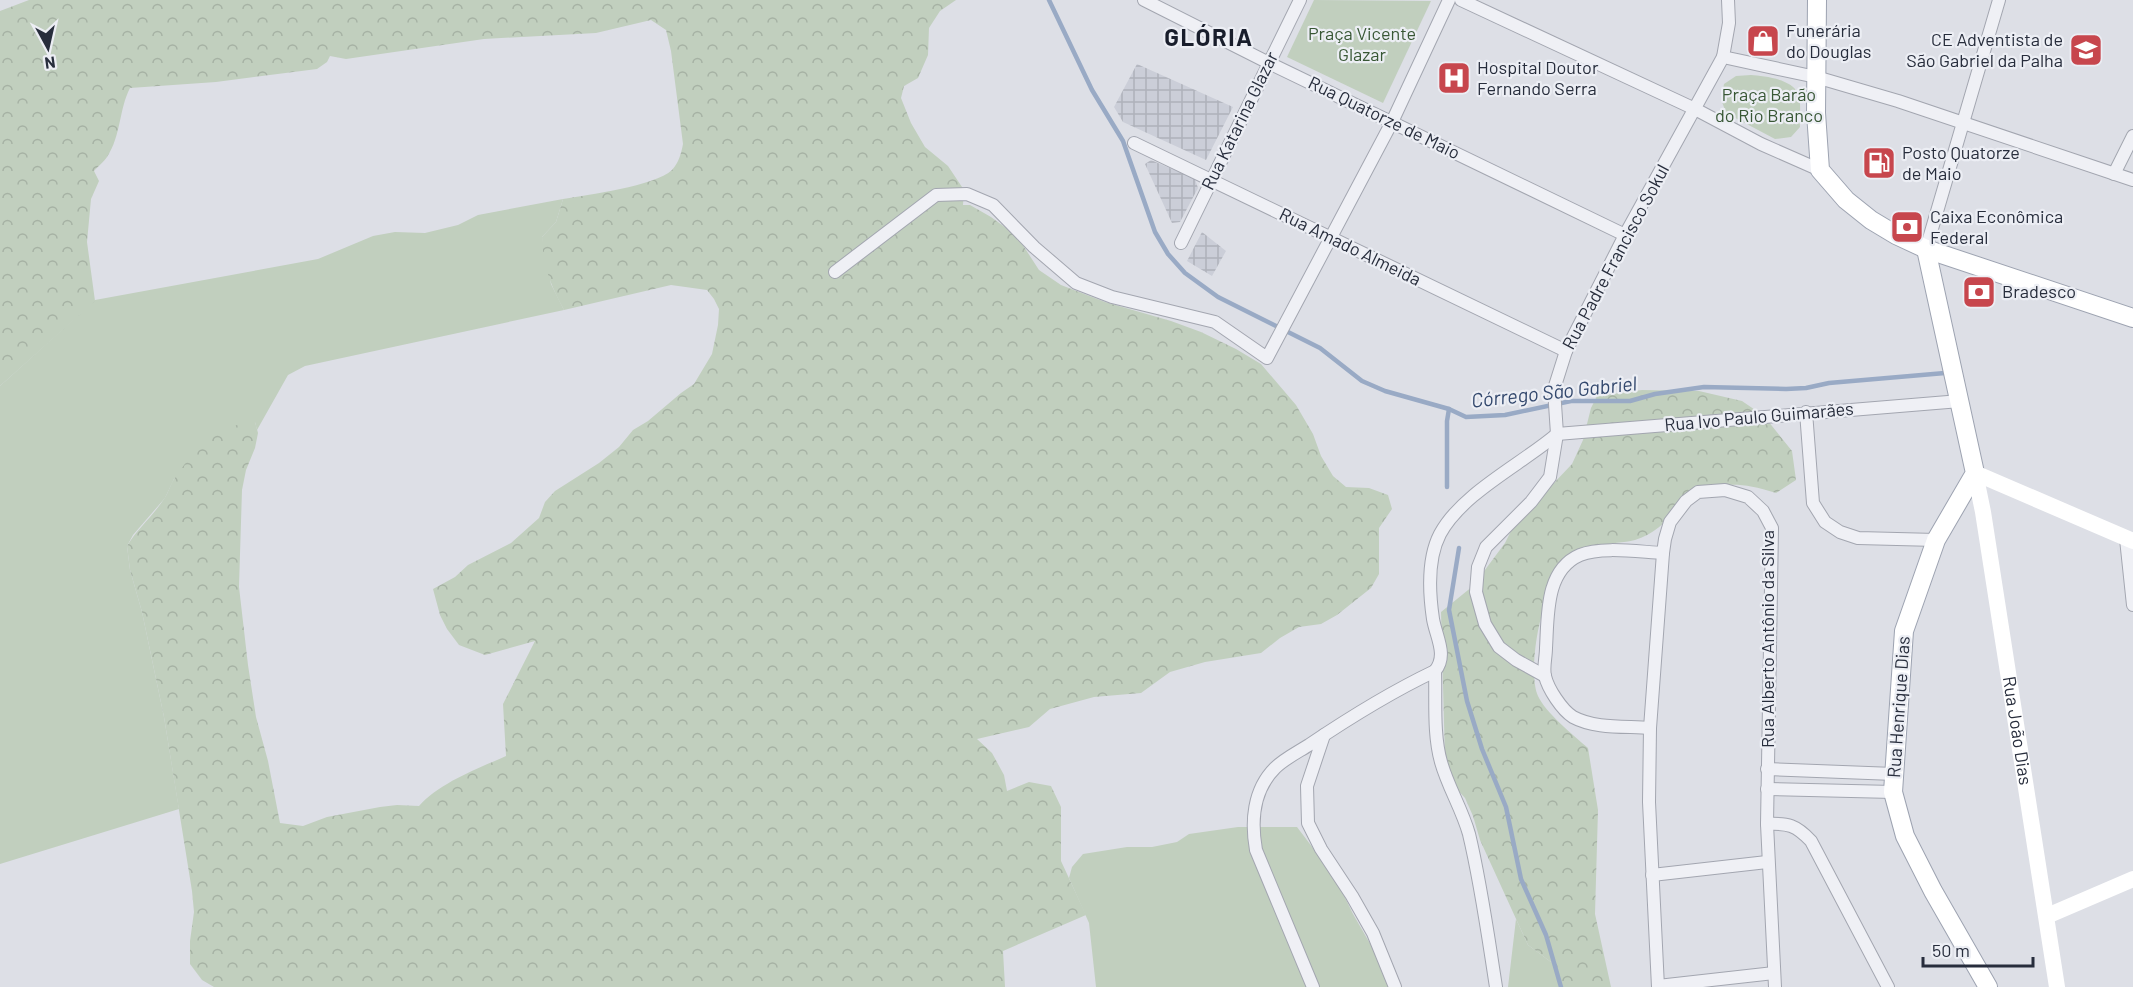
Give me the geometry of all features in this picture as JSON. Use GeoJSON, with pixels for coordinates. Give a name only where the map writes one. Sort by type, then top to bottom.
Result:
{"type":"FeatureCollection","features":[{"type":"Feature","properties":{"kind":"main road"},"geometry":{"type":"LineString","coordinates":[[1816,0],[1816,112],[1820,171],[1846,200],[1871,220],[1926,249],[2133,318]]}},
{"type":"Feature","properties":{"kind":"main road","name":"Rua João Dias"},"geometry":{"type":"LineString","coordinates":[[1926,249],[1974,465]]}},
{"type":"Feature","properties":{"kind":"main road","name":"Rua Henrique Dias"},"geometry":{"type":"LineString","coordinates":[[1974,465],[1936,540],[1904,631],[1893,792],[1905,836],[1933,891],[1988,987]]}},
{"type":"Feature","properties":{"kind":"street","name":"Rua Quatorze de Maio"},"geometry":{"type":"LineString","coordinates":[[1144,0],[1625,235]]}},
{"type":"Feature","properties":{"kind":"street","name":"Rua Katarina Glazar"},"geometry":{"type":"LineString","coordinates":[[1181,243],[1299,0]]}},
{"type":"Feature","properties":{"kind":"street"},"geometry":{"type":"LineString","coordinates":[[835,272],[936,195],[967,194],[993,205],[1034,247],[1076,283],[1112,297],[1215,322],[1267,358],[1392,122],[1449,0]]}},
{"type":"Feature","properties":{"kind":"street"},"geometry":{"type":"LineString","coordinates":[[1461,0],[1695,109],[1761,144],[1820,171]]}},
{"type":"Feature","properties":{"kind":"street"},"geometry":{"type":"LineString","coordinates":[[1695,109],[1723,57],[1729,22],[1728,0]]}},
{"type":"Feature","properties":{"kind":"street"},"geometry":{"type":"LineString","coordinates":[[1926,249],[1999,0]]}},
{"type":"Feature","properties":{"kind":"street"},"geometry":{"type":"LineString","coordinates":[[1723,57],[1816,77],[1898,101],[2133,180]]}},
{"type":"Feature","properties":{"kind":"street","name":"Rua Padre Francisco Sokul"},"geometry":{"type":"LineString","coordinates":[[1545,676],[1516,660],[1499,647],[1485,624],[1476,592],[1478,567],[1486,547],[1531,502],[1550,477],[1557,434],[1554,395],[1566,351],[1625,235],[1695,109]]}},
{"type":"Feature","properties":{"kind":"street"},"geometry":{"type":"LineString","coordinates":[[2114,174],[2133,136]]}},
{"type":"Feature","properties":{"kind":"street","name":"Rua Amado Almeida"},"geometry":{"type":"LineString","coordinates":[[1134,143],[1566,351]]}},
{"type":"Feature","properties":{"kind":"street","name":"Rua Ivo Paulo Guimarães"},"geometry":{"type":"LineString","coordinates":[[1557,434],[1960,401]]}},
{"type":"Feature","properties":{"kind":"street"},"geometry":{"type":"LineString","coordinates":[[1806,412],[1813,503],[1825,522],[1840,532],[1858,538],[1936,540]]}},
{"type":"Feature","properties":{"kind":"street"},"geometry":{"type":"LineString","coordinates":[[1313,987],[1256,850],[1253,831],[1254,808],[1262,787],[1274,768],[1403,686],[1435,671],[1440,665],[1442,655],[1433,621],[1430,591],[1431,556],[1440,533],[1465,502],[1557,434]]}},
{"type":"Feature","properties":{"kind":"street"},"geometry":{"type":"LineString","coordinates":[[1974,465],[2129,540],[2133,605]]}},
{"type":"Feature","properties":{"kind":"street","name":"Rua João Dias"},"geometry":{"type":"LineString","coordinates":[[1974,465],[2057,987]]}},
{"type":"Feature","properties":{"kind":"street","name":"Rua Alberto Antônio da Silva"},"geometry":{"type":"LineString","coordinates":[[1658,987],[1649,802],[1650,728],[1663,553],[1670,522],[1686,501],[1698,492],[1725,490],[1748,497],[1763,511],[1772,528],[1767,862],[1775,987]]}},
{"type":"Feature","properties":{"kind":"street"},"geometry":{"type":"LineString","coordinates":[[1650,728],[1597,725],[1574,717],[1560,706],[1545,676],[1548,612],[1554,582],[1564,565],[1581,554],[1603,551],[1663,553]]}},
{"type":"Feature","properties":{"kind":"street"},"geometry":{"type":"LineString","coordinates":[[1435,671],[1437,744],[1440,760],[1468,830],[1496,987]]}},
{"type":"Feature","properties":{"kind":"street"},"geometry":{"type":"LineString","coordinates":[[1324,735],[1307,786],[1308,823],[1321,849],[1373,933],[1395,987]]}},
{"type":"Feature","properties":{"kind":"street"},"geometry":{"type":"LineString","coordinates":[[1767,769],[1894,774]]}},
{"type":"Feature","properties":{"kind":"street"},"geometry":{"type":"LineString","coordinates":[[1767,789],[1893,792]]}},
{"type":"Feature","properties":{"kind":"street"},"geometry":{"type":"LineString","coordinates":[[1767,824],[1786,823],[1802,831],[1811,840],[1888,987]]}},
{"type":"Feature","properties":{"kind":"street"},"geometry":{"type":"LineString","coordinates":[[1653,875],[1767,862]]}},
{"type":"Feature","properties":{"kind":"street"},"geometry":{"type":"LineString","coordinates":[[2047,916],[2133,879]]}},
{"type":"Feature","properties":{"kind":"street"},"geometry":{"type":"LineString","coordinates":[[1658,987],[1774,973]]}},
{"type":"Feature","properties":{"kind":"shaded area"},"geometry":{"type":"Polygon","coordinates":[[[1137,64],[1233,107],[1206,160],[1123,122],[1114,107],[1137,64]]]}},
{"type":"Feature","properties":{"kind":"shaded area"},"geometry":{"type":"Polygon","coordinates":[[[1151,160],[1195,179],[1198,188],[1180,222],[1172,223],[1145,164],[1151,160]]]}},
{"type":"Feature","properties":{"kind":"shaded area"},"geometry":{"type":"Polygon","coordinates":[[[1202,232],[1226,251],[1212,276],[1187,261],[1202,232]]]}},
{"type":"Feature","properties":{"kind":"green space"},"geometry":{"type":"Polygon","coordinates":[[[29,0],[956,0],[940,11],[929,28],[928,55],[918,78],[904,86],[901,98],[911,123],[925,147],[948,166],[964,190],[963,205],[970,205],[991,217],[1017,236],[1039,270],[1061,285],[1105,302],[1201,332],[1261,364],[1296,405],[1333,476],[1346,487],[1369,488],[1388,495],[1392,509],[1379,528],[1379,574],[1371,588],[1337,615],[1321,624],[1299,627],[1261,653],[1205,662],[1170,672],[1141,693],[1094,697],[1050,709],[1029,727],[977,739],[992,753],[1004,775],[1007,791],[1029,782],[1051,786],[1061,807],[1061,861],[1086,915],[1003,951],[1005,987],[214,987],[202,980],[190,964],[194,912],[192,891],[164,717],[142,612],[130,570],[127,546],[160,505],[173,480],[199,448],[230,427],[255,422],[258,433],[242,490],[239,587],[256,717],[268,761],[280,823],[303,826],[327,817],[380,807],[419,806],[448,783],[506,756],[503,704],[535,641],[485,655],[459,645],[440,615],[433,589],[455,577],[468,565],[511,543],[539,518],[545,502],[555,491],[599,463],[619,447],[633,430],[648,421],[694,384],[712,354],[719,309],[707,290],[671,285],[564,310],[551,283],[544,257],[542,237],[556,222],[563,199],[651,181],[672,170],[676,164],[683,144],[671,51],[666,30],[651,20],[596,33],[484,39],[346,59],[330,56],[327,62],[317,69],[216,82],[130,88],[112,149],[94,171],[99,181],[91,199],[87,242],[95,301],[0,386],[0,11],[29,0]]]}},
{"type":"Feature","properties":{"kind":"green space","name":"Praça Vicente Glazar"},"geometry":{"type":"Polygon","coordinates":[[[1314,0],[1431,1],[1383,103],[1287,57],[1314,0]]]}},
{"type":"Feature","properties":{"kind":"green space","name":"Praça Barão do Rio Branco"},"geometry":{"type":"Polygon","coordinates":[[[1751,75],[1777,79],[1795,89],[1800,102],[1800,127],[1791,137],[1775,139],[1726,113],[1721,99],[1724,84],[1736,76],[1751,75]]]}},
{"type":"Feature","properties":{"kind":"green space"},"geometry":{"type":"Polygon","coordinates":[[[563,199],[556,222],[542,237],[551,284],[564,310],[305,366],[288,375],[257,430],[255,422],[174,479],[165,498],[133,535],[127,546],[130,570],[142,612],[164,717],[179,809],[0,864],[0,386],[95,300],[318,259],[373,236],[395,232],[425,233],[458,225],[478,215],[563,199]]]}},
{"type":"Feature","properties":{"kind":"green space"},"geometry":{"type":"Polygon","coordinates":[[[1642,390],[1699,391],[1742,401],[1764,416],[1792,451],[1796,480],[1776,493],[1735,485],[1693,490],[1675,512],[1644,537],[1603,545],[1584,556],[1562,579],[1543,610],[1535,649],[1535,687],[1542,702],[1560,724],[1588,748],[1598,810],[1595,914],[1611,987],[1559,987],[1555,965],[1528,945],[1480,840],[1465,798],[1454,786],[1445,759],[1441,612],[1473,586],[1505,543],[1514,525],[1572,464],[1583,440],[1591,408],[1597,396],[1642,390]]]}},
{"type":"Feature","properties":{"kind":"green space"},"geometry":{"type":"Polygon","coordinates":[[[1238,827],[1297,827],[1335,877],[1376,954],[1389,987],[1096,987],[1089,923],[1069,878],[1072,867],[1083,854],[1127,847],[1152,847],[1177,842],[1189,834],[1238,827]]]}},
{"type":"Feature","properties":{"kind":"green space"},"geometry":{"type":"Polygon","coordinates":[[[1516,919],[1528,945],[1555,965],[1559,987],[1508,987],[1516,919]]]}},
{"type":"Feature","properties":{"kind":"waterway","name":"Córrego São Gabriel"},"geometry":{"type":"LineString","coordinates":[[1049,0],[1092,90],[1123,141],[1155,232],[1168,254],[1185,273],[1218,297],[1320,348],[1362,381],[1385,391],[1449,409],[1466,417],[1505,415],[1571,401],[1630,401],[1655,394],[1704,387],[1806,388],[1829,383],[1945,373]]}},
{"type":"Feature","properties":{"kind":"waterway"},"geometry":{"type":"LineString","coordinates":[[1447,487],[1449,409]]}},
{"type":"Feature","properties":{"kind":"waterway"},"geometry":{"type":"LineString","coordinates":[[1459,548],[1449,610],[1467,701],[1482,749],[1506,807],[1521,879],[1546,935],[1561,987]]}},
{"type":"Feature","properties":{"kind":"place","name":"Funerária do Douglas"},"geometry":{"type":"Point","coordinates":[1763,41]}},
{"type":"Feature","properties":{"kind":"place","name":"CE Adventista de São Gabriel da Palha"},"geometry":{"type":"Point","coordinates":[2086,50]}},
{"type":"Feature","properties":{"kind":"place","name":"Hospital Doutor Fernando Serra"},"geometry":{"type":"Point","coordinates":[1454,78]}},
{"type":"Feature","properties":{"kind":"place","name":"Posto Quatorze de Maio"},"geometry":{"type":"Point","coordinates":[1879,163]}},
{"type":"Feature","properties":{"kind":"place","name":"Caixa Econômica Federal"},"geometry":{"type":"Point","coordinates":[1907,227]}},
{"type":"Feature","properties":{"kind":"place","name":"Bradesco"},"geometry":{"type":"Point","coordinates":[1979,292]}},
{"type":"Feature","properties":{"kind":"district","name":"GLÓRIA"},"geometry":{"type":"Point","coordinates":[1209,38]}}]}
